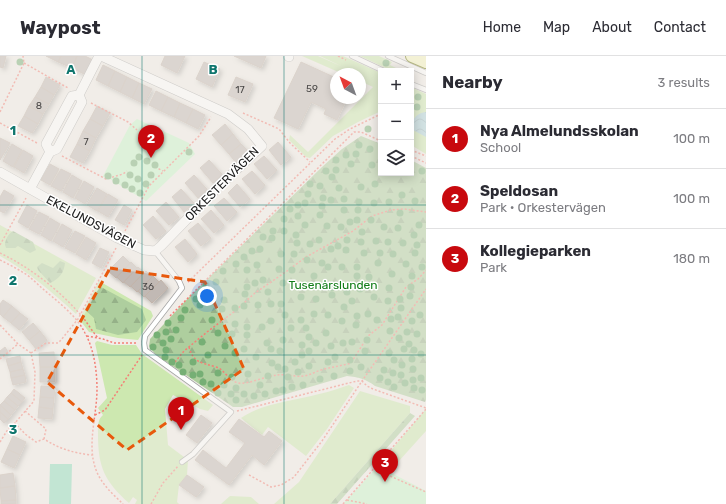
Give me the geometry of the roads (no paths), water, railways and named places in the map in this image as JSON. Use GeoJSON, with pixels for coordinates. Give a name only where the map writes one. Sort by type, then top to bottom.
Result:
{"type":"FeatureCollection","features":[{"type":"Feature","properties":{"kind":"main road"},"geometry":{"type":"LineString","coordinates":[[412,56],[426,62]]}},
{"type":"Feature","properties":{"kind":"street"},"geometry":{"type":"LineString","coordinates":[[30,189],[49,153],[57,149],[82,102],[80,94],[100,56]]}},
{"type":"Feature","properties":{"kind":"street","name":"ORKESTERVÄGEN"},"geometry":{"type":"LineString","coordinates":[[100,56],[228,114],[248,129],[262,146],[221,184],[161,246],[154,251]]}},
{"type":"Feature","properties":{"kind":"street","name":"EKELUNDSVÄGEN"},"geometry":{"type":"LineString","coordinates":[[0,172],[121,239],[144,250],[154,251]]}},
{"type":"Feature","properties":{"kind":"lane"},"geometry":{"type":"LineString","coordinates":[[352,56],[378,68]]}},
{"type":"Feature","properties":{"kind":"lane"},"geometry":{"type":"LineString","coordinates":[[388,56],[426,73]]}},
{"type":"Feature","properties":{"kind":"lane"},"geometry":{"type":"LineString","coordinates":[[414,85],[426,90]]}},
{"type":"Feature","properties":{"kind":"lane"},"geometry":{"type":"LineString","coordinates":[[154,251],[179,281],[182,288],[145,336],[145,350],[231,412],[193,454],[182,462]]}},
{"type":"Feature","properties":{"kind":"water"},"geometry":{"type":"Polygon","coordinates":[[[426,112],[426,137],[414,131],[414,118],[421,113],[426,112]]]}},
{"type":"Feature","properties":{"kind":"place","name":"Speldosan"},"geometry":{"type":"Point","coordinates":[151,158]}},
{"type":"Feature","properties":{"kind":"place","name":"Nya Almelundsskolan"},"geometry":{"type":"Point","coordinates":[181,430]}},
{"type":"Feature","properties":{"kind":"place","name":"Kollegieparken"},"geometry":{"type":"Point","coordinates":[385,482]}},
{"type":"Feature","properties":{"kind":"park label","name":"Tusenårslunden"},"geometry":{"type":"Point","coordinates":[333,285]}}]}
